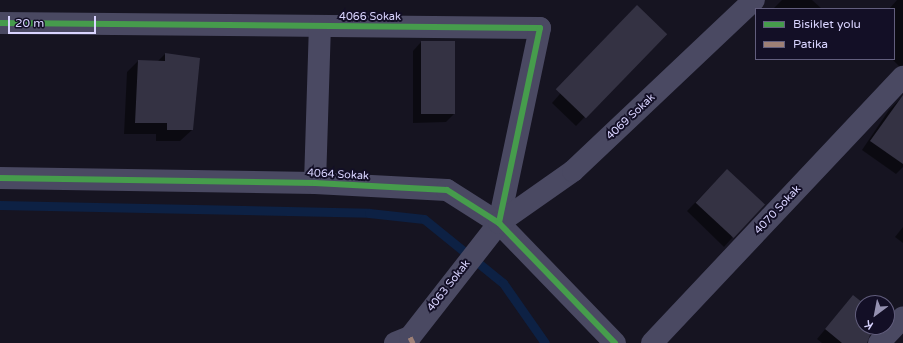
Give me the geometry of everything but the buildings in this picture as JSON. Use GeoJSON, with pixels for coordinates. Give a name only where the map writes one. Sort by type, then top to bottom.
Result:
{"type":"FeatureCollection","features":[{"type":"Feature","properties":{"kind":"street","name":"4069 Sokak"},"geometry":{"type":"LineString","coordinates":[[499,223],[573,171],[754,0]]}},
{"type":"Feature","properties":{"kind":"street","name":"4066 Sokak"},"geometry":{"type":"LineString","coordinates":[[0,23],[540,28],[499,223]]}},
{"type":"Feature","properties":{"kind":"street"},"geometry":{"type":"LineString","coordinates":[[315,184],[320,26]]}},
{"type":"Feature","properties":{"kind":"street","name":"4070 Sokak"},"geometry":{"type":"LineString","coordinates":[[652,343],[903,77]]}},
{"type":"Feature","properties":{"kind":"street","name":"4064 Sokak"},"geometry":{"type":"LineString","coordinates":[[0,178],[315,184],[446,190],[499,223],[615,343]]}},
{"type":"Feature","properties":{"kind":"street","name":"4063 Sokak"},"geometry":{"type":"LineString","coordinates":[[395,343],[410,337],[499,223]]}},
{"type":"Feature","properties":{"kind":"street"},"geometry":{"type":"LineString","coordinates":[[880,343],[903,317]]}},
{"type":"Feature","properties":{"kind":"waterway"},"geometry":{"type":"LineString","coordinates":[[0,205],[369,213],[424,219],[503,283],[545,343]]}},
{"type":"Feature","properties":{"kind":"marked path"},"geometry":{"type":"LineString","coordinates":[[410,337],[413,343]]}},
{"type":"Feature","properties":{"kind":"cycle path"},"geometry":{"type":"LineString","coordinates":[[0,23],[540,28],[499,223]]}},
{"type":"Feature","properties":{"kind":"cycle path"},"geometry":{"type":"LineString","coordinates":[[0,178],[315,183],[447,190],[499,223],[615,343]]}}]}
